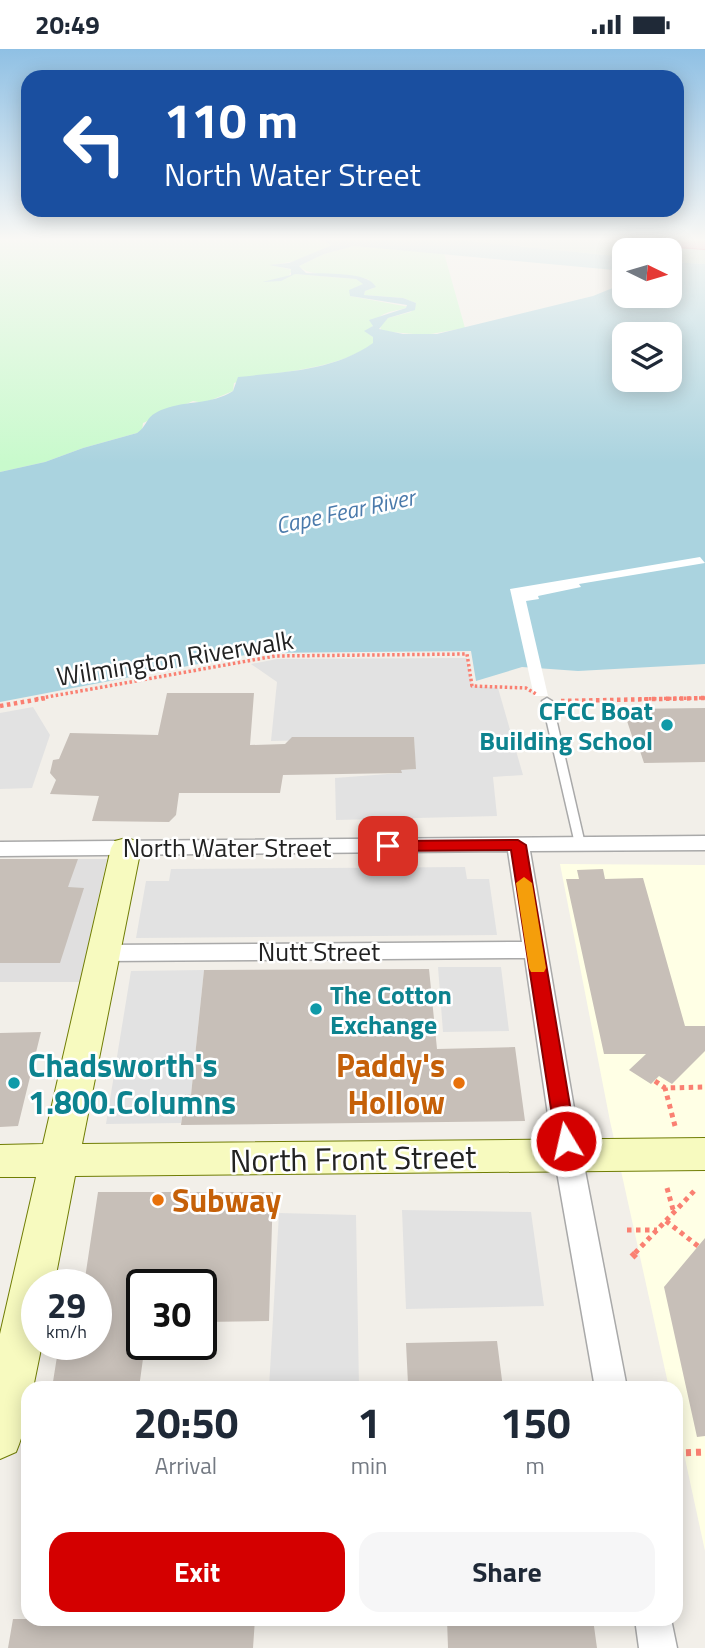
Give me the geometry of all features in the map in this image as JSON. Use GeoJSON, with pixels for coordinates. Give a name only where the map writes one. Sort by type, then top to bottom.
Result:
{"type":"FeatureCollection","features":[{"type":"Feature","properties":{"kind":"street","name":"North Water Street"},"geometry":{"type":"LineString","coordinates":[[0,849],[705,843]]}},
{"type":"Feature","properties":{"kind":"street"},"geometry":{"type":"LineString","coordinates":[[518,845],[568,1155],[610,1381]]}},
{"type":"Feature","properties":{"kind":"street"},"geometry":{"type":"LineString","coordinates":[[0,1436],[125,848]]}},
{"type":"Feature","properties":{"kind":"street","name":"Nutt Street"},"geometry":{"type":"LineString","coordinates":[[103,953],[535,950]]}},
{"type":"Feature","properties":{"kind":"street","name":"North Front Street"},"geometry":{"type":"LineString","coordinates":[[0,1161],[568,1155],[701,1171]]}},
{"type":"Feature","properties":{"kind":"street"},"geometry":{"type":"LineString","coordinates":[[654,1626],[658,1648]]}},
{"type":"Feature","properties":{"kind":"lane"},"geometry":{"type":"LineString","coordinates":[[547,701],[580,844]]}},
{"type":"Feature","properties":{"kind":"path","name":"Wilmington Riverwalk"},"geometry":{"type":"LineString","coordinates":[[0,706],[275,656],[467,654],[472,686],[526,688],[547,701],[705,698]]}},
{"type":"Feature","properties":{"kind":"path"},"geometry":{"type":"LineString","coordinates":[[654,1081],[665,1088],[705,1087]]}},
{"type":"Feature","properties":{"kind":"path"},"geometry":{"type":"LineString","coordinates":[[665,1088],[675,1126]]}},
{"type":"Feature","properties":{"kind":"path"},"geometry":{"type":"LineString","coordinates":[[632,1257],[674,1213],[701,1171]]}},
{"type":"Feature","properties":{"kind":"path"},"geometry":{"type":"LineString","coordinates":[[667,1188],[674,1213]]}},
{"type":"Feature","properties":{"kind":"path"},"geometry":{"type":"LineString","coordinates":[[666,1221],[698,1246]]}},
{"type":"Feature","properties":{"kind":"path"},"geometry":{"type":"LineString","coordinates":[[626,1230],[658,1230]]}},
{"type":"Feature","properties":{"kind":"path"},"geometry":{"type":"LineString","coordinates":[[683,1453],[705,1452]]}},
{"type":"Feature","properties":{"kind":"shaded area"},"geometry":{"type":"Polygon","coordinates":[[[467,658],[472,686],[498,688],[523,775],[493,777],[497,816],[336,820],[335,778],[401,773],[401,770],[415,769],[414,738],[271,741],[277,682],[251,664],[277,659],[467,658]]]}},
{"type":"Feature","properties":{"kind":"shaded area"},"geometry":{"type":"Polygon","coordinates":[[[33,707],[50,735],[32,788],[0,789],[0,713],[33,707]]]}},
{"type":"Feature","properties":{"kind":"shaded area"},"geometry":{"type":"Polygon","coordinates":[[[0,859],[107,859],[80,982],[0,982],[0,859]]]}},
{"type":"Feature","properties":{"kind":"shaded area"},"geometry":{"type":"Polygon","coordinates":[[[560,864],[705,865],[705,1551],[683,1449],[683,1381],[667,1381],[610,1121],[560,864]]]}},
{"type":"Feature","properties":{"kind":"shaded area"},"geometry":{"type":"Polygon","coordinates":[[[465,867],[467,879],[489,879],[497,935],[136,938],[146,881],[169,881],[171,869],[465,867]]]}},
{"type":"Feature","properties":{"kind":"shaded area"},"geometry":{"type":"Polygon","coordinates":[[[438,967],[501,967],[509,1031],[443,1032],[438,967]]]}},
{"type":"Feature","properties":{"kind":"shaded area"},"geometry":{"type":"Polygon","coordinates":[[[204,970],[191,1095],[184,1095],[181,1123],[106,1124],[131,971],[204,970]]]}},
{"type":"Feature","properties":{"kind":"shaded area"},"geometry":{"type":"Polygon","coordinates":[[[402,1210],[531,1212],[544,1306],[406,1309],[402,1210]]]}},
{"type":"Feature","properties":{"kind":"shaded area"},"geometry":{"type":"Polygon","coordinates":[[[279,1213],[356,1215],[359,1381],[269,1381],[279,1213]]]}},
{"type":"Feature","properties":{"kind":"green space"},"geometry":{"type":"Polygon","coordinates":[[[0,314],[386,314],[378,318],[371,329],[365,331],[373,337],[373,344],[340,360],[234,383],[233,391],[204,403],[193,401],[143,423],[142,430],[137,433],[45,462],[0,472],[0,314]]]}},
{"type":"Feature","properties":{"kind":"green space"},"geometry":{"type":"Polygon","coordinates":[[[405,314],[461,314],[465,328],[425,335],[381,331],[380,325],[388,318],[405,314]]]}},
{"type":"Feature","properties":{"kind":"water","name":"Cape Fear River"},"geometry":{"type":"Polygon","coordinates":[[[389,314],[403,314],[388,318],[379,329],[403,334],[437,334],[521,314],[705,314],[705,664],[578,671],[522,667],[476,681],[471,651],[256,653],[0,702],[0,472],[45,462],[137,433],[158,412],[173,406],[216,398],[233,391],[238,377],[308,369],[342,359],[373,343],[373,337],[364,331],[373,326],[369,320],[389,314]]]}},
{"type":"Feature","properties":{"kind":"pier"},"geometry":{"type":"Polygon","coordinates":[[[700,557],[705,563],[579,584],[581,587],[526,601],[548,696],[534,696],[510,589],[700,557]]]}},
{"type":"Feature","properties":{"kind":"building"},"geometry":{"type":"Polygon","coordinates":[[[167,693],[254,693],[250,745],[285,744],[292,737],[414,737],[416,769],[401,770],[402,773],[283,775],[280,793],[179,793],[176,815],[169,822],[92,821],[99,796],[50,794],[56,780],[50,773],[53,760],[59,759],[70,733],[158,735],[167,693]]]}},
{"type":"Feature","properties":{"kind":"building","name":"CFCC Boat Building School"},"geometry":{"type":"Polygon","coordinates":[[[705,708],[705,762],[644,763],[623,709],[705,708]]]}},
{"type":"Feature","properties":{"kind":"building"},"geometry":{"type":"Polygon","coordinates":[[[0,859],[78,859],[68,887],[84,888],[60,963],[0,963],[0,859]]]}},
{"type":"Feature","properties":{"kind":"building"},"geometry":{"type":"Polygon","coordinates":[[[603,869],[605,879],[643,878],[685,1026],[705,1026],[705,1051],[672,1084],[659,1076],[651,1084],[629,1070],[646,1054],[604,1054],[566,879],[579,879],[577,870],[603,869]]]}},
{"type":"Feature","properties":{"kind":"building","name":"The Cotton Exchange"},"geometry":{"type":"Polygon","coordinates":[[[429,969],[437,1049],[515,1047],[525,1121],[181,1125],[185,1094],[191,1095],[204,970],[429,969]]]}},
{"type":"Feature","properties":{"kind":"building","name":"Chadsworth's 1.800.Columns"},"geometry":{"type":"Polygon","coordinates":[[[41,1032],[18,1126],[0,1127],[0,1033],[41,1032]]]}},
{"type":"Feature","properties":{"kind":"building"},"geometry":{"type":"Polygon","coordinates":[[[98,1192],[273,1192],[269,1321],[217,1322],[217,1269],[126,1269],[126,1360],[143,1360],[140,1381],[53,1381],[56,1360],[112,1360],[112,1269],[86,1269],[98,1192]]]}},
{"type":"Feature","properties":{"kind":"building"},"geometry":{"type":"Polygon","coordinates":[[[705,1238],[705,1436],[697,1437],[664,1287],[705,1238]]]}},
{"type":"Feature","properties":{"kind":"building"},"geometry":{"type":"Polygon","coordinates":[[[497,1341],[502,1381],[408,1381],[406,1343],[497,1341]]]}},
{"type":"Feature","properties":{"kind":"building"},"geometry":{"type":"Polygon","coordinates":[[[13,1619],[21,1619],[21,1626],[255,1626],[253,1648],[8,1648],[13,1619]]]}},
{"type":"Feature","properties":{"kind":"building"},"geometry":{"type":"Polygon","coordinates":[[[447,1626],[594,1626],[597,1648],[448,1648],[447,1626]]]}},
{"type":"Feature","properties":{"kind":"slow traffic"},"geometry":{"type":"LineString","coordinates":[[524,883],[538,968]]}},
{"type":"Feature","properties":{"kind":"place","name":"CFCC Boat Building School"},"geometry":{"type":"Point","coordinates":[667,725]}},
{"type":"Feature","properties":{"kind":"place","name":"The Cotton Exchange"},"geometry":{"type":"Point","coordinates":[316,1009]}},
{"type":"Feature","properties":{"kind":"place","name":"Chadsworth's 1.800.Columns"},"geometry":{"type":"Point","coordinates":[14,1083]}},
{"type":"Feature","properties":{"kind":"place","name":"Paddy's Hollow"},"geometry":{"type":"Point","coordinates":[459,1083]}},
{"type":"Feature","properties":{"kind":"place","name":"Subway"},"geometry":{"type":"Point","coordinates":[158,1200]}},
{"type":"Feature","properties":{"kind":"route"},"geometry":{"type":"LineString","coordinates":[[388,846],[518,845],[566,1141]]}}]}
